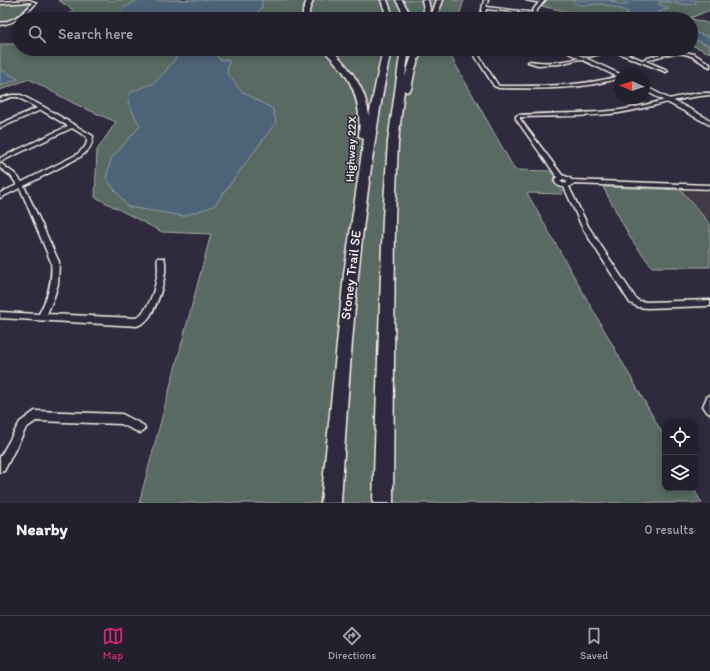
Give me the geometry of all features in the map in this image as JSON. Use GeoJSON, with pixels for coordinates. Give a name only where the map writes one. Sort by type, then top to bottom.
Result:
{"type":"FeatureCollection","features":[{"type":"Feature","properties":{"kind":"highway"},"geometry":{"type":"LineString","coordinates":[[306,12],[310,0]]}},
{"type":"Feature","properties":{"kind":"highway"},"geometry":{"type":"LineString","coordinates":[[384,0],[389,12]]}},
{"type":"Feature","properties":{"kind":"highway"},"geometry":{"type":"LineString","coordinates":[[399,0],[406,12]]}},
{"type":"Feature","properties":{"kind":"highway"},"geometry":{"type":"LineString","coordinates":[[425,0],[427,12]]}},
{"type":"Feature","properties":{"kind":"highway"},"geometry":{"type":"LineString","coordinates":[[436,12],[440,0]]}},
{"type":"Feature","properties":{"kind":"highway","name":"Highway 22X"},"geometry":{"type":"LineString","coordinates":[[333,56],[351,75],[361,94],[364,106],[365,128],[360,172],[362,190]]}},
{"type":"Feature","properties":{"kind":"highway","name":"Stoney Trail SE"},"geometry":{"type":"LineString","coordinates":[[330,503],[342,349],[362,190],[386,56]]}},
{"type":"Feature","properties":{"kind":"highway"},"geometry":{"type":"LineString","coordinates":[[383,503],[389,218],[393,142],[404,56]]}},
{"type":"Feature","properties":{"kind":"highway"},"geometry":{"type":"LineString","coordinates":[[393,142],[400,127],[411,69],[416,56]]}},
{"type":"Feature","properties":{"kind":"street"},"geometry":{"type":"LineString","coordinates":[[483,12],[486,0]]}},
{"type":"Feature","properties":{"kind":"street"},"geometry":{"type":"LineString","coordinates":[[528,0],[542,1]]}},
{"type":"Feature","properties":{"kind":"street"},"geometry":{"type":"LineString","coordinates":[[0,3],[30,1],[34,3],[24,12]]}},
{"type":"Feature","properties":{"kind":"street"},"geometry":{"type":"LineString","coordinates":[[534,12],[542,1]]}},
{"type":"Feature","properties":{"kind":"street"},"geometry":{"type":"LineString","coordinates":[[484,8],[523,12]]}},
{"type":"Feature","properties":{"kind":"street"},"geometry":{"type":"LineString","coordinates":[[0,24],[12,21]]}},
{"type":"Feature","properties":{"kind":"street"},"geometry":{"type":"LineString","coordinates":[[477,56],[496,86],[499,88],[578,86],[602,82],[614,78]]}},
{"type":"Feature","properties":{"kind":"street"},"geometry":{"type":"LineString","coordinates":[[582,56],[559,60],[530,62],[555,62],[583,56]]}},
{"type":"Feature","properties":{"kind":"street"},"geometry":{"type":"LineString","coordinates":[[629,56],[666,71]]}},
{"type":"Feature","properties":{"kind":"street"},"geometry":{"type":"LineString","coordinates":[[643,61],[656,56]]}},
{"type":"Feature","properties":{"kind":"street"},"geometry":{"type":"LineString","coordinates":[[694,56],[710,66]]}},
{"type":"Feature","properties":{"kind":"street"},"geometry":{"type":"LineString","coordinates":[[578,57],[614,73]]}},
{"type":"Feature","properties":{"kind":"street"},"geometry":{"type":"LineString","coordinates":[[650,90],[710,120]]}},
{"type":"Feature","properties":{"kind":"street"},"geometry":{"type":"LineString","coordinates":[[4,91],[12,96]]}},
{"type":"Feature","properties":{"kind":"street"},"geometry":{"type":"LineString","coordinates":[[710,94],[691,95],[649,106],[619,111],[518,116],[518,119],[560,177],[566,178],[585,227],[633,301],[638,304],[647,305],[710,303]]}},
{"type":"Feature","properties":{"kind":"street"},"geometry":{"type":"LineString","coordinates":[[0,100],[12,96],[19,96],[90,136],[91,140],[85,151],[62,165],[0,196]]}},
{"type":"Feature","properties":{"kind":"street"},"geometry":{"type":"LineString","coordinates":[[671,99],[710,123]]}},
{"type":"Feature","properties":{"kind":"street"},"geometry":{"type":"LineString","coordinates":[[0,126],[42,108]]}},
{"type":"Feature","properties":{"kind":"street"},"geometry":{"type":"LineString","coordinates":[[0,160],[72,126]]}},
{"type":"Feature","properties":{"kind":"street"},"geometry":{"type":"LineString","coordinates":[[0,165],[13,175],[21,185],[49,247],[55,267],[53,294],[41,316]]}},
{"type":"Feature","properties":{"kind":"street"},"geometry":{"type":"LineString","coordinates":[[568,184],[710,187]]}},
{"type":"Feature","properties":{"kind":"street"},"geometry":{"type":"LineString","coordinates":[[0,315],[137,322],[142,320],[146,315],[157,288],[163,265],[161,260]]}},
{"type":"Feature","properties":{"kind":"street"},"geometry":{"type":"LineString","coordinates":[[710,400],[708,406],[710,409]]}},
{"type":"Feature","properties":{"kind":"street"},"geometry":{"type":"LineString","coordinates":[[0,467],[23,425],[35,416],[122,419],[140,428]]}},
{"type":"Feature","properties":{"kind":"shaded area"},"geometry":{"type":"Polygon","coordinates":[[[681,190],[710,191],[710,224],[681,190]]]}},
{"type":"Feature","properties":{"kind":"green space"},"geometry":{"type":"Polygon","coordinates":[[[58,0],[464,0],[460,12],[70,12],[73,10],[58,0]]]}},
{"type":"Feature","properties":{"kind":"green space"},"geometry":{"type":"Polygon","coordinates":[[[547,0],[710,0],[710,10],[698,15],[698,12],[569,12],[541,6],[547,0]]]}},
{"type":"Feature","properties":{"kind":"green space"},"geometry":{"type":"Polygon","coordinates":[[[31,2],[23,12],[12,12],[12,19],[0,23],[0,4],[31,2]]]}},
{"type":"Feature","properties":{"kind":"green space"},"geometry":{"type":"Polygon","coordinates":[[[698,20],[710,24],[710,53],[698,48],[698,20]]]}},
{"type":"Feature","properties":{"kind":"green space"},"geometry":{"type":"Polygon","coordinates":[[[0,44],[12,44],[12,56],[451,56],[515,170],[550,171],[554,177],[554,183],[560,188],[563,194],[527,193],[662,433],[662,491],[695,491],[702,503],[139,503],[211,234],[162,232],[95,197],[97,150],[116,122],[75,104],[29,79],[0,90],[0,44]]]}},
{"type":"Feature","properties":{"kind":"green space"},"geometry":{"type":"Polygon","coordinates":[[[603,187],[681,190],[710,224],[710,267],[652,267],[631,239],[603,187]]]}},
{"type":"Feature","properties":{"kind":"water"},"geometry":{"type":"Polygon","coordinates":[[[138,0],[262,0],[262,7],[257,12],[121,12],[125,7],[138,0]]]}},
{"type":"Feature","properties":{"kind":"water"},"geometry":{"type":"Polygon","coordinates":[[[572,0],[608,0],[620,5],[625,5],[628,4],[624,0],[696,0],[695,4],[659,2],[659,4],[669,9],[658,12],[626,12],[602,4],[581,5],[572,0]]]}},
{"type":"Feature","properties":{"kind":"water"},"geometry":{"type":"Polygon","coordinates":[[[698,33],[710,37],[710,46],[698,41],[698,33]]]}},
{"type":"Feature","properties":{"kind":"water"},"geometry":{"type":"Polygon","coordinates":[[[177,56],[218,56],[220,60],[229,60],[227,73],[241,91],[273,109],[276,122],[214,206],[184,216],[128,207],[106,178],[111,159],[140,126],[128,103],[131,92],[154,83],[177,56]]]}},
{"type":"Feature","properties":{"kind":"water"},"geometry":{"type":"Polygon","coordinates":[[[0,69],[18,79],[0,86],[0,69]]]}}]}
